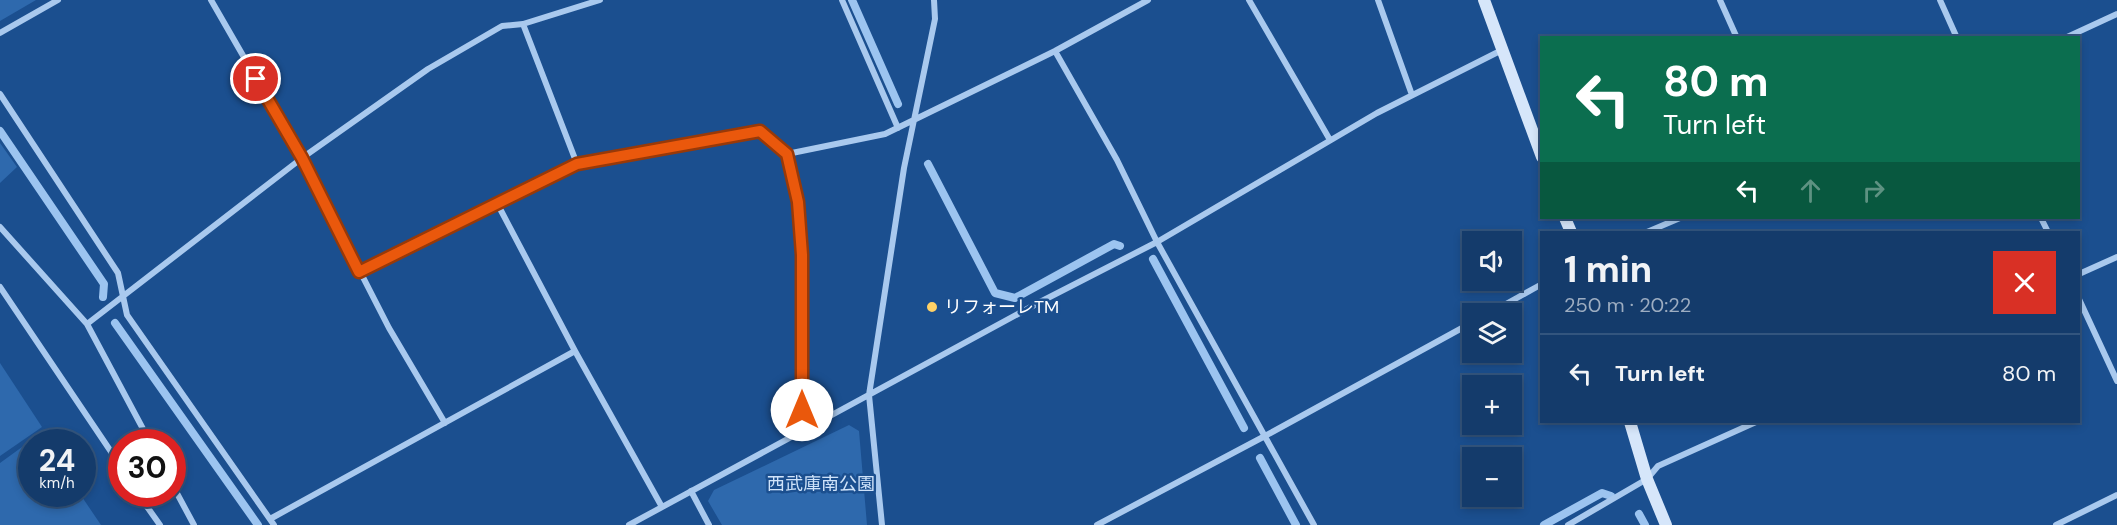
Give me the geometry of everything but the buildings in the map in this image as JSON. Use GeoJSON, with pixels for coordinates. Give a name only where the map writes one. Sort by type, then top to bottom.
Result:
{"type":"FeatureCollection","features":[{"type":"Feature","properties":{"kind":"main road"},"geometry":{"type":"LineString","coordinates":[[1484,0],[1540,152]]}},
{"type":"Feature","properties":{"kind":"main road"},"geometry":{"type":"LineString","coordinates":[[1630,423],[1647,479],[1665,525]]}},
{"type":"Feature","properties":{"kind":"street"},"geometry":{"type":"LineString","coordinates":[[0,33],[58,0]]}},
{"type":"Feature","properties":{"kind":"street"},"geometry":{"type":"LineString","coordinates":[[211,0],[302,158],[389,328],[445,423]]}},
{"type":"Feature","properties":{"kind":"street"},"geometry":{"type":"LineString","coordinates":[[87,324],[302,158],[428,69],[502,26],[523,24],[600,0]]}},
{"type":"Feature","properties":{"kind":"street"},"geometry":{"type":"LineString","coordinates":[[842,0],[898,128]]}},
{"type":"Feature","properties":{"kind":"street"},"geometry":{"type":"LineString","coordinates":[[882,525],[869,395],[900,191],[935,19],[934,0]]}},
{"type":"Feature","properties":{"kind":"street"},"geometry":{"type":"LineString","coordinates":[[787,154],[885,134],[1055,51],[1148,0]]}},
{"type":"Feature","properties":{"kind":"street"},"geometry":{"type":"LineString","coordinates":[[1249,0],[1330,140]]}},
{"type":"Feature","properties":{"kind":"street"},"geometry":{"type":"LineString","coordinates":[[1377,0],[1412,95]]}},
{"type":"Feature","properties":{"kind":"street"},"geometry":{"type":"LineString","coordinates":[[1720,0],[1736,36]]}},
{"type":"Feature","properties":{"kind":"street"},"geometry":{"type":"LineString","coordinates":[[1940,0],[1956,36]]}},
{"type":"Feature","properties":{"kind":"street"},"geometry":{"type":"LineString","coordinates":[[2069,36],[2117,14]]}},
{"type":"Feature","properties":{"kind":"street"},"geometry":{"type":"LineString","coordinates":[[523,24],[577,164]]}},
{"type":"Feature","properties":{"kind":"street"},"geometry":{"type":"LineString","coordinates":[[629,525],[1030,308],[1157,242],[1330,140],[1412,95],[1502,50]]}},
{"type":"Feature","properties":{"kind":"street"},"geometry":{"type":"LineString","coordinates":[[1055,51],[1117,160],[1157,242],[1314,525]]}},
{"type":"Feature","properties":{"kind":"street"},"geometry":{"type":"LineString","coordinates":[[0,94],[118,273],[126,315],[272,522],[575,351]]}},
{"type":"Feature","properties":{"kind":"street"},"geometry":{"type":"LineString","coordinates":[[359,272],[577,164],[760,131],[787,154],[798,202],[802,255],[802,432]]}},
{"type":"Feature","properties":{"kind":"street"},"geometry":{"type":"LineString","coordinates":[[497,203],[575,351],[662,507]]}},
{"type":"Feature","properties":{"kind":"street"},"geometry":{"type":"LineString","coordinates":[[1649,231],[1678,219]]}},
{"type":"Feature","properties":{"kind":"street"},"geometry":{"type":"LineString","coordinates":[[0,227],[87,324],[143,429]]}},
{"type":"Feature","properties":{"kind":"street"},"geometry":{"type":"LineString","coordinates":[[2080,274],[2117,257]]}},
{"type":"Feature","properties":{"kind":"street"},"geometry":{"type":"LineString","coordinates":[[1508,303],[1540,285]]}},
{"type":"Feature","properties":{"kind":"street"},"geometry":{"type":"LineString","coordinates":[[0,287],[108,447]]}},
{"type":"Feature","properties":{"kind":"street"},"geometry":{"type":"LineString","coordinates":[[2080,301],[2117,381]]}},
{"type":"Feature","properties":{"kind":"street"},"geometry":{"type":"LineString","coordinates":[[1097,525],[1462,328]]}},
{"type":"Feature","properties":{"kind":"street"},"geometry":{"type":"LineString","coordinates":[[1568,525],[1647,479],[1658,466],[1754,423]]}},
{"type":"Feature","properties":{"kind":"street"},"geometry":{"type":"LineString","coordinates":[[691,491],[709,525]]}},
{"type":"Feature","properties":{"kind":"street"},"geometry":{"type":"LineString","coordinates":[[2056,525],[2117,495]]}},
{"type":"Feature","properties":{"kind":"street"},"geometry":{"type":"LineString","coordinates":[[147,507],[160,525]]}},
{"type":"Feature","properties":{"kind":"street"},"geometry":{"type":"LineString","coordinates":[[184,507],[194,525]]}},
{"type":"Feature","properties":{"kind":"green space"},"geometry":{"type":"Polygon","coordinates":[[[0,0],[36,0],[0,21],[0,0]]]}},
{"type":"Feature","properties":{"kind":"green space"},"geometry":{"type":"Polygon","coordinates":[[[0,143],[17,167],[0,183],[0,143]]]}},
{"type":"Feature","properties":{"kind":"green space"},"geometry":{"type":"Polygon","coordinates":[[[0,363],[42,427],[18,429],[18,444],[0,456],[0,363]]]}},
{"type":"Feature","properties":{"kind":"green space","name":"西武庫南公園"},"geometry":{"type":"Polygon","coordinates":[[[849,425],[859,431],[867,525],[722,525],[708,501],[714,490],[849,425]]]}},
{"type":"Feature","properties":{"kind":"green space"},"geometry":{"type":"Polygon","coordinates":[[[18,450],[18,507],[89,507],[101,525],[0,525],[0,463],[18,450]]]}},
{"type":"Feature","properties":{"kind":"waterway"},"geometry":{"type":"LineString","coordinates":[[852,0],[898,104]]}},
{"type":"Feature","properties":{"kind":"waterway"},"geometry":{"type":"LineString","coordinates":[[0,131],[104,284],[103,297]]}},
{"type":"Feature","properties":{"kind":"waterway"},"geometry":{"type":"LineString","coordinates":[[928,164],[995,293],[1015,298],[1114,244],[1120,246]]}},
{"type":"Feature","properties":{"kind":"waterway"},"geometry":{"type":"LineString","coordinates":[[1153,259],[1244,428]]}},
{"type":"Feature","properties":{"kind":"waterway"},"geometry":{"type":"LineString","coordinates":[[115,323],[258,525]]}},
{"type":"Feature","properties":{"kind":"waterway"},"geometry":{"type":"LineString","coordinates":[[1260,458],[1296,525]]}},
{"type":"Feature","properties":{"kind":"waterway"},"geometry":{"type":"LineString","coordinates":[[1544,525],[1602,493],[1611,496]]}},
{"type":"Feature","properties":{"kind":"waterway"},"geometry":{"type":"LineString","coordinates":[[1639,514],[1645,525]]}},
{"type":"Feature","properties":{"kind":"place","name":"リフォーレTM"},"geometry":{"type":"Point","coordinates":[932,307]}},
{"type":"Feature","properties":{"kind":"route"},"geometry":{"type":"LineString","coordinates":[[256,79],[302,158],[359,272],[577,164],[760,131],[787,154],[798,202],[802,255],[802,410]]}}]}
